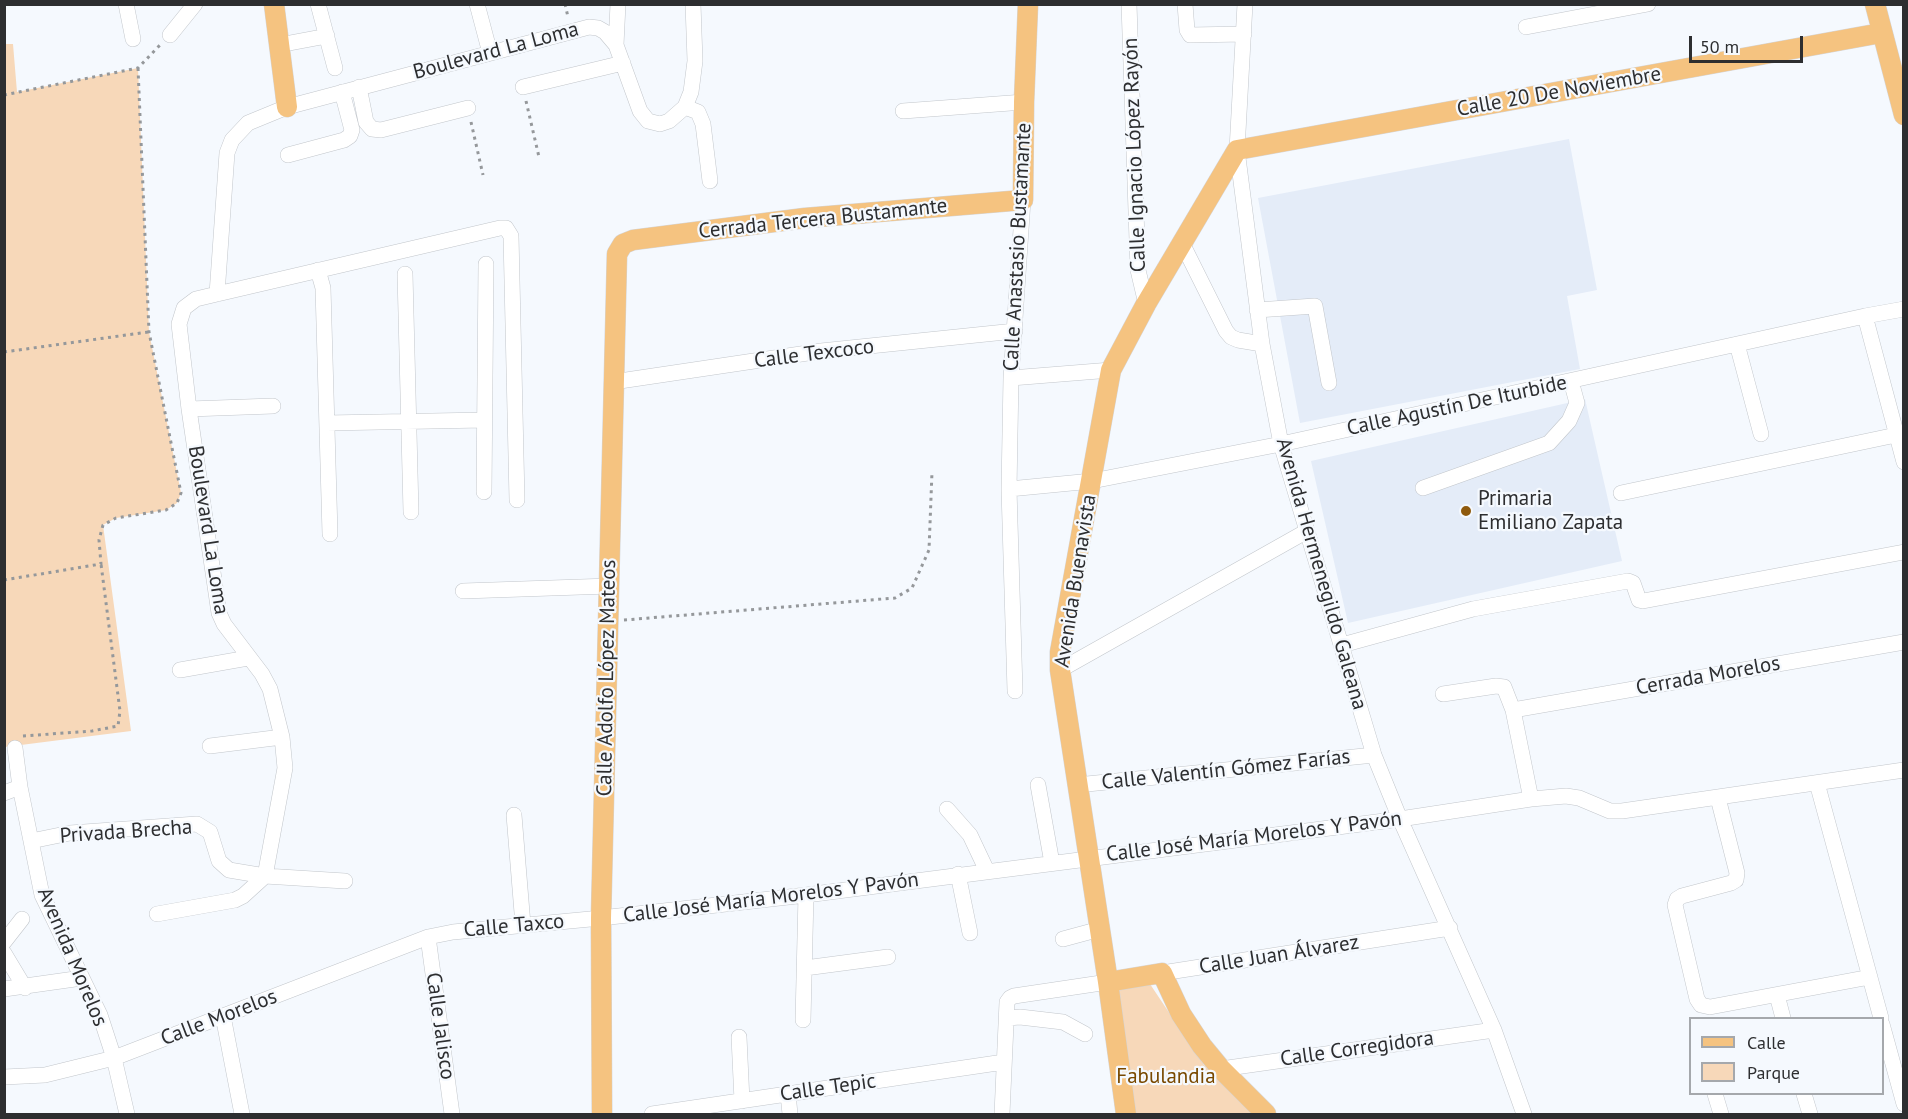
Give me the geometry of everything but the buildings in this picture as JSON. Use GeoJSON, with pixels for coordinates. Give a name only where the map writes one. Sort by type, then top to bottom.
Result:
{"type":"FeatureCollection","features":[{"type":"Feature","properties":{"kind":"main road"},"geometry":{"type":"LineString","coordinates":[[274,4],[287,107]]}},
{"type":"Feature","properties":{"kind":"main road","name":"Calle Anastasio Bustamante"},"geometry":{"type":"LineString","coordinates":[[1023,200],[1028,4]]}},
{"type":"Feature","properties":{"kind":"main road"},"geometry":{"type":"LineString","coordinates":[[1877,5],[1881,33],[1904,115]]}},
{"type":"Feature","properties":{"kind":"main road","name":"Calle 20 De Noviembre"},"geometry":{"type":"LineString","coordinates":[[1237,150],[1881,33]]}},
{"type":"Feature","properties":{"kind":"main road","name":"Avenida Buenavista"},"geometry":{"type":"LineString","coordinates":[[1126,1114],[1060,670],[1060,652],[1111,370],[1146,304],[1183,245],[1237,150]]}},
{"type":"Feature","properties":{"kind":"main road","name":"Cerrada Tercera Bustamante"},"geometry":{"type":"LineString","coordinates":[[623,244],[633,240],[806,218],[1023,200]]}},
{"type":"Feature","properties":{"kind":"main road","name":"Calle Adolfo López Mateos"},"geometry":{"type":"LineString","coordinates":[[602,1114],[601,918],[613,382],[617,254],[623,244]]}},
{"type":"Feature","properties":{"kind":"main road"},"geometry":{"type":"LineString","coordinates":[[1162,973],[1181,1014],[1202,1046],[1221,1069],[1266,1114]]}},
{"type":"Feature","properties":{"kind":"main road","name":"Calle Juan Álvarez"},"geometry":{"type":"LineString","coordinates":[[1108,982],[1162,973]]}},
{"type":"Feature","properties":{"kind":"street"},"geometry":{"type":"LineString","coordinates":[[126,4],[134,39]]}},
{"type":"Feature","properties":{"kind":"street"},"geometry":{"type":"LineString","coordinates":[[170,35],[195,4]]}},
{"type":"Feature","properties":{"kind":"street"},"geometry":{"type":"LineString","coordinates":[[318,4],[335,68]]}},
{"type":"Feature","properties":{"kind":"street"},"geometry":{"type":"LineString","coordinates":[[477,4],[490,52]]}},
{"type":"Feature","properties":{"kind":"street"},"geometry":{"type":"LineString","coordinates":[[618,4],[616,45],[640,111],[648,121],[660,124],[669,121],[685,107],[694,76],[693,4]]}},
{"type":"Feature","properties":{"kind":"street","name":"Calle Ignacio López Rayón"},"geometry":{"type":"LineString","coordinates":[[1130,4],[1138,270],[1146,304]]}},
{"type":"Feature","properties":{"kind":"street"},"geometry":{"type":"LineString","coordinates":[[1185,4],[1187,33],[1190,35],[1244,34]]}},
{"type":"Feature","properties":{"kind":"street","name":"Avenida Hermenegildo Galeana"},"geometry":{"type":"LineString","coordinates":[[1245,4],[1237,150],[1262,344],[1281,444],[1374,755],[1494,1030],[1524,1114]]}},
{"type":"Feature","properties":{"kind":"street"},"geometry":{"type":"LineString","coordinates":[[1526,27],[1648,4]]}},
{"type":"Feature","properties":{"kind":"street","name":"Boulevard La Loma"},"geometry":{"type":"LineString","coordinates":[[265,876],[285,768],[282,737],[270,689],[262,674],[224,624],[219,613],[179,324],[184,308],[196,299],[217,294],[225,168],[232,140],[248,123],[287,107],[589,27],[605,32],[616,45]]}},
{"type":"Feature","properties":{"kind":"street"},"geometry":{"type":"LineString","coordinates":[[279,45],[327,36]]}},
{"type":"Feature","properties":{"kind":"street"},"geometry":{"type":"LineString","coordinates":[[523,87],[623,63]]}},
{"type":"Feature","properties":{"kind":"street"},"geometry":{"type":"LineString","coordinates":[[359,87],[366,122],[372,129],[381,130],[468,108]]}},
{"type":"Feature","properties":{"kind":"street"},"geometry":{"type":"LineString","coordinates":[[288,154],[344,140],[351,136],[352,130],[342,92]]}},
{"type":"Feature","properties":{"kind":"street"},"geometry":{"type":"LineString","coordinates":[[903,111],[1024,102]]}},
{"type":"Feature","properties":{"kind":"street"},"geometry":{"type":"LineString","coordinates":[[685,107],[698,112],[703,124],[710,181]]}},
{"type":"Feature","properties":{"kind":"street","name":"Calle Anastasio Bustamante"},"geometry":{"type":"LineString","coordinates":[[1015,691],[1009,489],[1011,378],[1023,200]]}},
{"type":"Feature","properties":{"kind":"street"},"geometry":{"type":"LineString","coordinates":[[217,294],[506,228],[509,231],[517,500]]}},
{"type":"Feature","properties":{"kind":"street"},"geometry":{"type":"LineString","coordinates":[[1183,245],[1226,331],[1231,337],[1262,344]]}},
{"type":"Feature","properties":{"kind":"street"},"geometry":{"type":"LineString","coordinates":[[484,492],[486,264]]}},
{"type":"Feature","properties":{"kind":"street"},"geometry":{"type":"LineString","coordinates":[[318,270],[323,288],[330,534]]}},
{"type":"Feature","properties":{"kind":"street"},"geometry":{"type":"LineString","coordinates":[[405,274],[411,512]]}},
{"type":"Feature","properties":{"kind":"street"},"geometry":{"type":"LineString","coordinates":[[1257,310],[1315,306],[1329,383]]}},
{"type":"Feature","properties":{"kind":"street","name":"Calle Agustín De Iturbide"},"geometry":{"type":"LineString","coordinates":[[1009,489],[1092,481],[1281,444],[1904,309]]}},
{"type":"Feature","properties":{"kind":"street"},"geometry":{"type":"LineString","coordinates":[[1865,316],[1904,462]]}},
{"type":"Feature","properties":{"kind":"street","name":"Calle Texcoco"},"geometry":{"type":"LineString","coordinates":[[613,382],[821,351],[1015,331]]}},
{"type":"Feature","properties":{"kind":"street"},"geometry":{"type":"LineString","coordinates":[[1737,344],[1761,434]]}},
{"type":"Feature","properties":{"kind":"street"},"geometry":{"type":"LineString","coordinates":[[1011,378],[1111,370]]}},
{"type":"Feature","properties":{"kind":"street"},"geometry":{"type":"LineString","coordinates":[[1423,488],[1549,443],[1569,421],[1577,403],[1571,381]]}},
{"type":"Feature","properties":{"kind":"street"},"geometry":{"type":"LineString","coordinates":[[189,409],[273,406]]}},
{"type":"Feature","properties":{"kind":"street"},"geometry":{"type":"LineString","coordinates":[[327,423],[484,420]]}},
{"type":"Feature","properties":{"kind":"street"},"geometry":{"type":"LineString","coordinates":[[1621,493],[1896,435]]}},
{"type":"Feature","properties":{"kind":"street"},"geometry":{"type":"LineString","coordinates":[[1060,670],[1307,531]]}},
{"type":"Feature","properties":{"kind":"street"},"geometry":{"type":"LineString","coordinates":[[1342,645],[1473,609],[1628,580],[1634,583],[1639,600],[1643,601],[1904,552]]}},
{"type":"Feature","properties":{"kind":"street"},"geometry":{"type":"LineString","coordinates":[[463,591],[610,586]]}},
{"type":"Feature","properties":{"kind":"street","name":"Cerrada Morelos"},"geometry":{"type":"LineString","coordinates":[[1513,710],[1904,642]]}},
{"type":"Feature","properties":{"kind":"street"},"geometry":{"type":"LineString","coordinates":[[180,670],[248,658]]}},
{"type":"Feature","properties":{"kind":"street"},"geometry":{"type":"LineString","coordinates":[[1443,694],[1496,686],[1504,687],[1513,710],[1531,799]]}},
{"type":"Feature","properties":{"kind":"street"},"geometry":{"type":"LineString","coordinates":[[210,746],[282,737]]}},
{"type":"Feature","properties":{"kind":"street","name":"Avenida Morelos"},"geometry":{"type":"LineString","coordinates":[[15,742],[20,787],[42,895],[99,1015],[114,1058],[127,1114]]}},
{"type":"Feature","properties":{"kind":"street","name":"Calle Valentín Gómez Farías"},"geometry":{"type":"LineString","coordinates":[[1077,784],[1374,755]]}},
{"type":"Feature","properties":{"kind":"street","name":"Calle José María Morelos Y Pavón"},"geometry":{"type":"LineString","coordinates":[[601,918],[806,895],[1400,819],[1531,799],[1566,796],[1579,798],[1610,811],[1622,811],[1904,770]]}},
{"type":"Feature","properties":{"kind":"street"},"geometry":{"type":"LineString","coordinates":[[1817,783],[1881,1017]]}},
{"type":"Feature","properties":{"kind":"street"},"geometry":{"type":"LineString","coordinates":[[1038,785],[1052,862]]}},
{"type":"Feature","properties":{"kind":"street"},"geometry":{"type":"LineString","coordinates":[[4,793],[20,787]]}},
{"type":"Feature","properties":{"kind":"street"},"geometry":{"type":"LineString","coordinates":[[1718,798],[1737,873],[1736,880],[1682,896],[1677,899],[1675,905],[1697,999],[1701,1005],[1710,1007],[1870,977]]}},
{"type":"Feature","properties":{"kind":"street"},"geometry":{"type":"LineString","coordinates":[[947,809],[970,835],[987,871]]}},
{"type":"Feature","properties":{"kind":"street"},"geometry":{"type":"LineString","coordinates":[[514,815],[523,925]]}},
{"type":"Feature","properties":{"kind":"street","name":"Privada Brecha"},"geometry":{"type":"LineString","coordinates":[[31,841],[70,833],[196,824],[210,832],[219,861],[223,866],[229,870],[265,876]]}},
{"type":"Feature","properties":{"kind":"street"},"geometry":{"type":"LineString","coordinates":[[958,874],[970,933]]}},
{"type":"Feature","properties":{"kind":"street"},"geometry":{"type":"LineString","coordinates":[[157,914],[235,900],[265,876],[345,881]]}},
{"type":"Feature","properties":{"kind":"street"},"geometry":{"type":"LineString","coordinates":[[803,1020],[806,895]]}},
{"type":"Feature","properties":{"kind":"street","name":"Calle Taxco"},"geometry":{"type":"LineString","coordinates":[[428,937],[453,932],[601,918]]}},
{"type":"Feature","properties":{"kind":"street"},"geometry":{"type":"LineString","coordinates":[[4,942],[22,919]]}},
{"type":"Feature","properties":{"kind":"street","name":"Calle Juan Álvarez"},"geometry":{"type":"LineString","coordinates":[[1162,973],[1450,928]]}},
{"type":"Feature","properties":{"kind":"street"},"geometry":{"type":"LineString","coordinates":[[1063,939],[1100,929]]}},
{"type":"Feature","properties":{"kind":"street","name":"Calle Morelos"},"geometry":{"type":"LineString","coordinates":[[4,1077],[45,1075],[114,1058],[428,937]]}},
{"type":"Feature","properties":{"kind":"street","name":"Calle Jalisco"},"geometry":{"type":"LineString","coordinates":[[428,937],[453,1114]]}},
{"type":"Feature","properties":{"kind":"street"},"geometry":{"type":"LineString","coordinates":[[4,954],[25,988]]}},
{"type":"Feature","properties":{"kind":"street"},"geometry":{"type":"LineString","coordinates":[[805,968],[888,957]]}},
{"type":"Feature","properties":{"kind":"street"},"geometry":{"type":"LineString","coordinates":[[4,989],[25,988],[82,978]]}},
{"type":"Feature","properties":{"kind":"street"},"geometry":{"type":"LineString","coordinates":[[1002,1114],[1007,1002],[1010,998],[1108,982]]}},
{"type":"Feature","properties":{"kind":"street"},"geometry":{"type":"LineString","coordinates":[[1777,995],[1783,1017]]}},
{"type":"Feature","properties":{"kind":"street"},"geometry":{"type":"LineString","coordinates":[[223,1016],[242,1114]]}},
{"type":"Feature","properties":{"kind":"street"},"geometry":{"type":"LineString","coordinates":[[1007,1018],[1020,1017],[1064,1022],[1085,1034]]}},
{"type":"Feature","properties":{"kind":"street","name":"Calle Corregidora"},"geometry":{"type":"LineString","coordinates":[[1221,1069],[1494,1030]]}},
{"type":"Feature","properties":{"kind":"street"},"geometry":{"type":"LineString","coordinates":[[1884,1031],[1904,1104]]}},
{"type":"Feature","properties":{"kind":"street"},"geometry":{"type":"LineString","coordinates":[[739,1037],[742,1101]]}},
{"type":"Feature","properties":{"kind":"street","name":"Calle Tepic"},"geometry":{"type":"LineString","coordinates":[[652,1114],[1004,1062]]}},
{"type":"Feature","properties":{"kind":"street"},"geometry":{"type":"LineString","coordinates":[[788,1094],[790,1114]]}},
{"type":"Feature","properties":{"kind":"street"},"geometry":{"type":"LineString","coordinates":[[1715,1095],[1720,1114]]}},
{"type":"Feature","properties":{"kind":"street"},"geometry":{"type":"LineString","coordinates":[[1804,1095],[1810,1114]]}},
{"type":"Feature","properties":{"kind":"path"},"geometry":{"type":"LineString","coordinates":[[4,95],[138,68],[170,35]]}},
{"type":"Feature","properties":{"kind":"path"},"geometry":{"type":"LineString","coordinates":[[15,742],[118,726],[120,711],[99,540],[103,525],[116,518],[166,510],[177,503],[181,493],[149,332],[138,68]]}},
{"type":"Feature","properties":{"kind":"path"},"geometry":{"type":"LineString","coordinates":[[523,87],[539,157]]}},
{"type":"Feature","properties":{"kind":"path"},"geometry":{"type":"LineString","coordinates":[[468,108],[483,176]]}},
{"type":"Feature","properties":{"kind":"path"},"geometry":{"type":"LineString","coordinates":[[4,352],[149,332]]}},
{"type":"Feature","properties":{"kind":"path"},"geometry":{"type":"LineString","coordinates":[[609,621],[895,598],[912,588],[929,550],[932,472]]}},
{"type":"Feature","properties":{"kind":"path"},"geometry":{"type":"LineString","coordinates":[[4,580],[101,564]]}},
{"type":"Feature","properties":{"kind":"shaded area"},"geometry":{"type":"Polygon","coordinates":[[[1569,139],[1597,290],[1567,296],[1580,369],[1300,423],[1258,198],[1569,139]]]}},
{"type":"Feature","properties":{"kind":"shaded area","name":"Primaria Emiliano Zapata"},"geometry":{"type":"Polygon","coordinates":[[[1585,399],[1622,561],[1348,623],[1311,461],[1585,399]]]}},
{"type":"Feature","properties":{"kind":"green space"},"geometry":{"type":"Polygon","coordinates":[[[4,44],[13,44],[17,92],[138,68],[149,332],[181,493],[177,503],[166,510],[116,518],[103,525],[131,731],[5,747],[4,44]]]}},
{"type":"Feature","properties":{"kind":"green space","name":"Fabulandia"},"geometry":{"type":"Polygon","coordinates":[[[1148,981],[1204,1065],[1253,1114],[1132,1114],[1112,986],[1148,981]]]}},
{"type":"Feature","properties":{"kind":"place","name":"Primaria Emiliano Zapata"},"geometry":{"type":"Point","coordinates":[1466,511]}}]}
